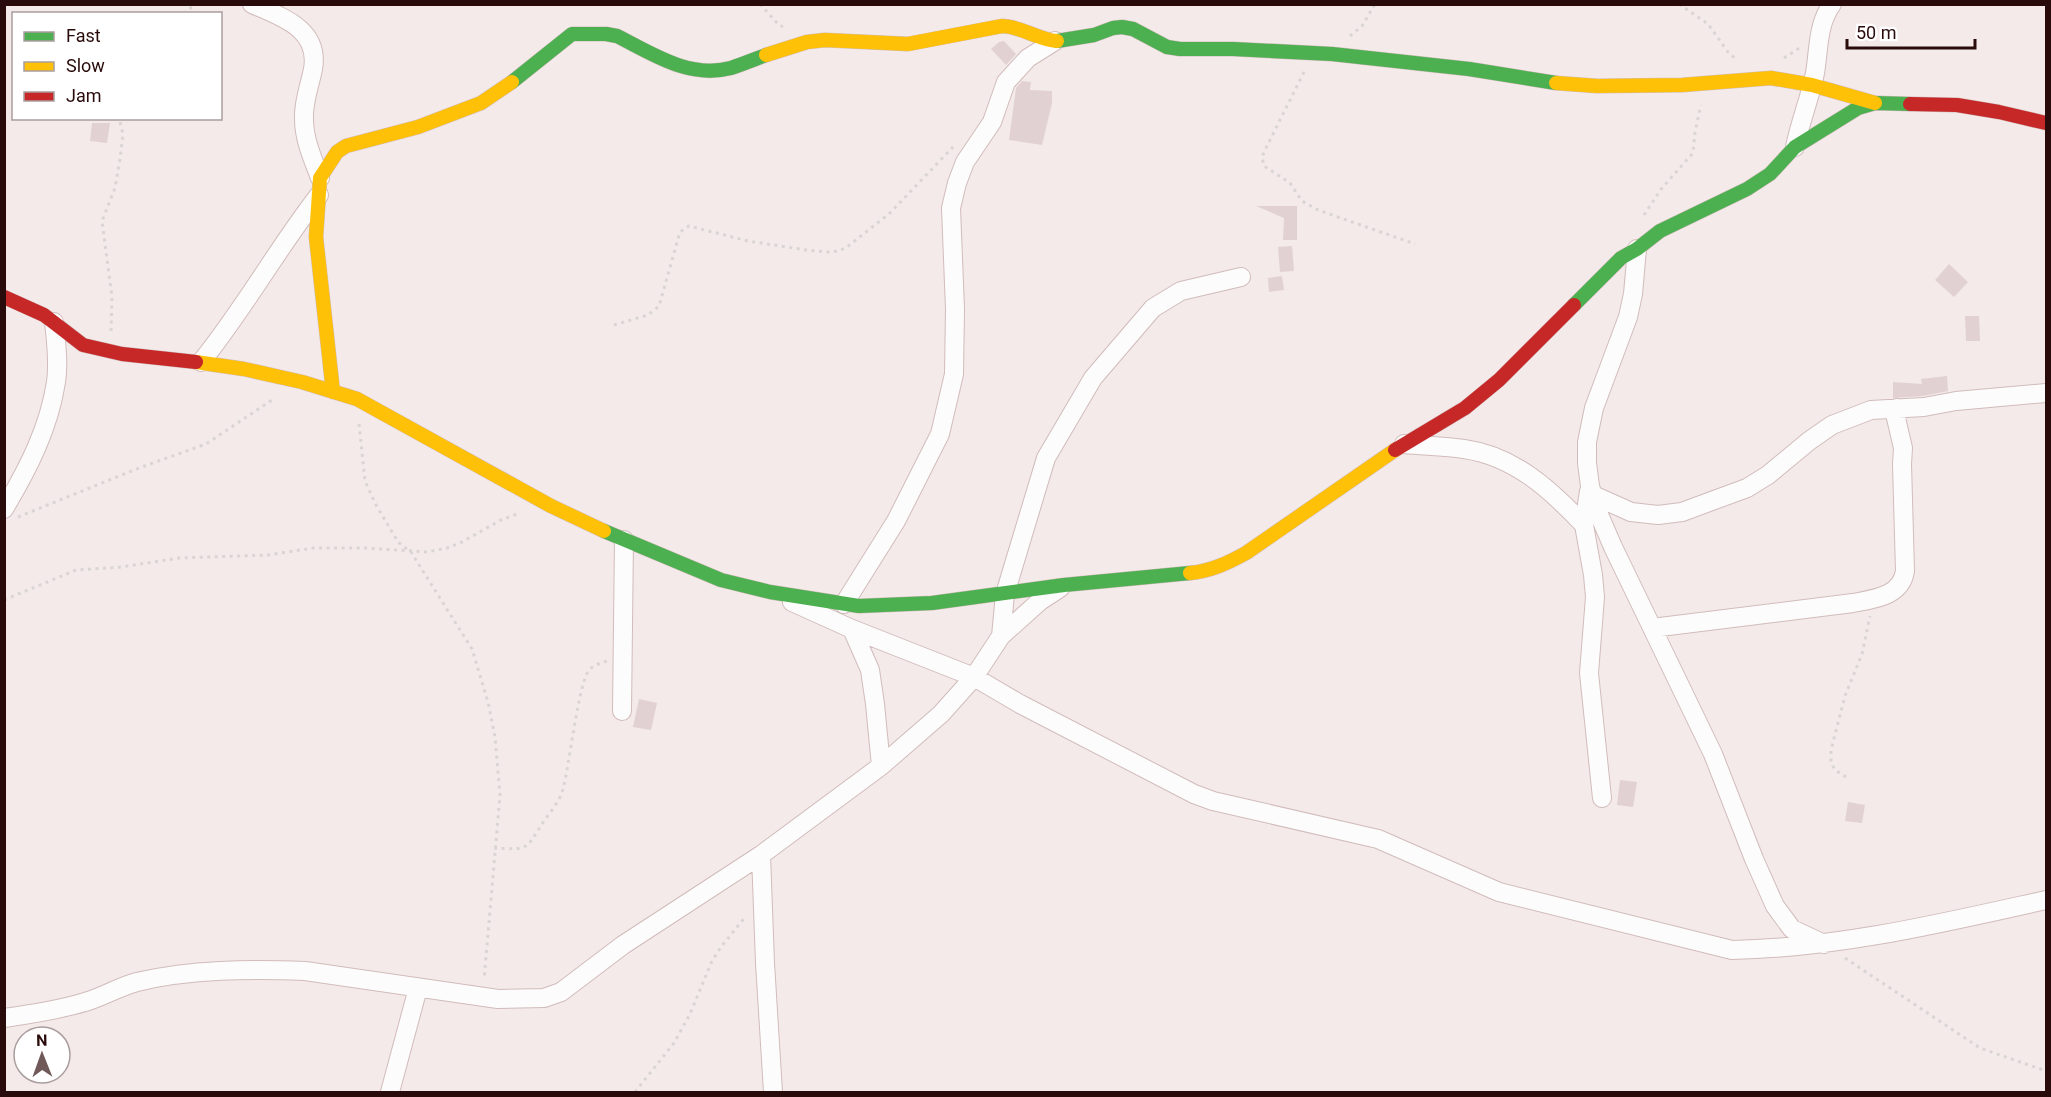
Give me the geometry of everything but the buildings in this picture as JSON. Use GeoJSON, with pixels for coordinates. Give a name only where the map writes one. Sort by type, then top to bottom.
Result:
{"type":"FeatureCollection","features":[{"type":"Feature","properties":{"kind":"street"},"geometry":{"type":"LineString","coordinates":[[252,4],[279,15],[298,27],[310,40],[314,52],[304,119],[307,142],[319,186],[316,237],[333,392]]}},
{"type":"Feature","properties":{"kind":"street"},"geometry":{"type":"LineString","coordinates":[[1795,147],[1799,125],[1812,85],[1822,27],[1832,4]]}},
{"type":"Feature","properties":{"kind":"street"},"geometry":{"type":"LineString","coordinates":[[201,362],[234,320],[319,186],[337,152],[346,146],[418,126],[481,103],[511,83],[572,34],[616,36],[682,68],[708,71],[730,68],[796,44],[825,40],[908,44],[1002,26],[1055,41],[1094,35],[1122,27],[1132,29],[1179,50],[1233,49],[1326,54],[1469,69],[1549,83],[1597,86],[1706,83],[1772,78],[1812,85],[1875,103],[1957,105],[2046,123]]}},
{"type":"Feature","properties":{"kind":"street"},"geometry":{"type":"LineString","coordinates":[[844,604],[896,521],[940,434],[954,374],[952,197],[966,162],[992,122],[1006,82],[1028,58],[1055,41]]}},
{"type":"Feature","properties":{"kind":"street"},"geometry":{"type":"LineString","coordinates":[[4,297],[34,309],[54,322],[78,343],[110,352],[201,362],[302,382],[357,399],[551,506],[624,540],[721,580],[770,592],[859,606],[932,603],[1064,585],[1202,572],[1246,554],[1404,444],[1465,408],[1499,380],[1621,258],[1660,231],[1747,189],[1770,174],[1795,147],[1858,108],[1875,103]]}},
{"type":"Feature","properties":{"kind":"street"},"geometry":{"type":"LineString","coordinates":[[1637,249],[1633,294],[1628,317],[1594,408],[1587,442],[1591,491],[1613,547],[1713,754],[1774,906],[1792,929],[1826,944]]}},
{"type":"Feature","properties":{"kind":"street"},"geometry":{"type":"LineString","coordinates":[[1001,636],[1005,594],[1046,458],[1093,378],[1153,308],[1181,291],[1241,277]]}},
{"type":"Feature","properties":{"kind":"street"},"geometry":{"type":"LineString","coordinates":[[7,514],[45,427],[56,380],[57,353],[54,322]]}},
{"type":"Feature","properties":{"kind":"street"},"geometry":{"type":"LineString","coordinates":[[1591,491],[1631,512],[1658,515],[1682,512],[1747,488],[1768,475],[1832,425],[1871,410],[1924,407],[1956,400],[2046,393]]}},
{"type":"Feature","properties":{"kind":"street"},"geometry":{"type":"LineString","coordinates":[[1652,628],[1873,599],[1891,592],[1902,581],[1905,572],[1903,448],[1896,418],[1897,408]]}},
{"type":"Feature","properties":{"kind":"street"},"geometry":{"type":"LineString","coordinates":[[1404,444],[1465,449],[1520,467],[1568,508],[1584,525]]}},
{"type":"Feature","properties":{"kind":"street"},"geometry":{"type":"LineString","coordinates":[[1591,491],[1584,525],[1595,588],[1588,673],[1602,798]]}},
{"type":"Feature","properties":{"kind":"street"},"geometry":{"type":"LineString","coordinates":[[622,711],[624,540]]}},
{"type":"Feature","properties":{"kind":"street"},"geometry":{"type":"LineString","coordinates":[[4,1018],[45,1012],[87,1002],[136,982],[211,972],[305,971],[482,997],[526,1000],[544,998],[561,992],[623,945],[761,855],[881,765],[941,714],[974,677],[1001,636],[1034,606],[1064,585]]}},
{"type":"Feature","properties":{"kind":"street"},"geometry":{"type":"LineString","coordinates":[[770,592],[852,629],[974,677],[1020,704],[1194,794],[1213,801],[1378,839],[1499,892],[1732,950],[1826,944],[1893,933],[2046,900]]}},
{"type":"Feature","properties":{"kind":"street"},"geometry":{"type":"LineString","coordinates":[[852,629],[870,670],[881,765]]}},
{"type":"Feature","properties":{"kind":"street"},"geometry":{"type":"LineString","coordinates":[[761,855],[768,1031],[773,1092]]}},
{"type":"Feature","properties":{"kind":"street"},"geometry":{"type":"LineString","coordinates":[[390,1092],[418,988]]}},
{"type":"Feature","properties":{"kind":"path"},"geometry":{"type":"LineString","coordinates":[[1375,4],[1362,26],[1305,69],[1262,157],[1264,166],[1290,183],[1302,201],[1318,210],[1414,244]]}},
{"type":"Feature","properties":{"kind":"path"},"geometry":{"type":"LineString","coordinates":[[1679,4],[1708,24],[1728,52],[1740,62]]}},
{"type":"Feature","properties":{"kind":"path"},"geometry":{"type":"LineString","coordinates":[[1642,219],[1662,188],[1693,153],[1695,132],[1706,83]]}},
{"type":"Feature","properties":{"kind":"path"},"geometry":{"type":"LineString","coordinates":[[110,352],[112,297],[102,221],[115,188],[123,134],[120,120]]}},
{"type":"Feature","properties":{"kind":"path"},"geometry":{"type":"LineString","coordinates":[[614,325],[648,315],[659,306],[680,232],[684,228],[689,226],[748,241],[806,250],[839,251],[890,213],[956,144],[965,141],[980,143]]}},
{"type":"Feature","properties":{"kind":"path"},"geometry":{"type":"LineString","coordinates":[[7,514],[48,506],[139,468],[206,444],[277,396]]}},
{"type":"Feature","properties":{"kind":"path"},"geometry":{"type":"LineString","coordinates":[[357,399],[365,481],[398,542],[411,552],[471,649],[488,702],[495,736],[500,795],[482,997]]}},
{"type":"Feature","properties":{"kind":"path"},"geometry":{"type":"LineString","coordinates":[[4,600],[76,570],[121,567],[179,558],[268,555],[314,548],[365,548],[427,552],[460,543],[516,514],[551,506]]}},
{"type":"Feature","properties":{"kind":"path"},"geometry":{"type":"LineString","coordinates":[[1846,777],[1835,770],[1831,762],[1832,750],[1845,696],[1862,654],[1873,599]]}},
{"type":"Feature","properties":{"kind":"path"},"geometry":{"type":"LineString","coordinates":[[494,849],[519,849],[530,844],[560,799],[570,762],[579,702],[586,674],[594,666],[622,656]]}},
{"type":"Feature","properties":{"kind":"path"},"geometry":{"type":"LineString","coordinates":[[636,1092],[674,1043],[721,947],[762,896]]}},
{"type":"Feature","properties":{"kind":"path"},"geometry":{"type":"LineString","coordinates":[[1826,944],[1980,1048],[2046,1071]]}},
{"type":"Feature","properties":{"kind":"traffic: fast"},"geometry":{"type":"LineString","coordinates":[[1057,41],[1094,35],[1122,27],[1133,29],[1167,47],[1180,49],[1332,54],[1469,69],[1556,83]]}},
{"type":"Feature","properties":{"kind":"traffic: fast"},"geometry":{"type":"LineString","coordinates":[[512,82],[572,34],[617,36],[672,63],[701,70],[716,71],[731,68],[766,55]]}},
{"type":"Feature","properties":{"kind":"traffic: fast"},"geometry":{"type":"LineString","coordinates":[[1574,305],[1621,258],[1660,231],[1747,189],[1770,174],[1795,147],[1858,108],[1875,103],[1910,104]]}},
{"type":"Feature","properties":{"kind":"traffic: fast"},"geometry":{"type":"LineString","coordinates":[[604,531],[721,580],[770,592],[859,606],[932,603],[1064,585],[1190,573]]}},
{"type":"Feature","properties":{"kind":"traffic: slow"},"geometry":{"type":"LineString","coordinates":[[766,55],[807,42],[825,40],[908,44],[1002,26],[1057,41]]}},
{"type":"Feature","properties":{"kind":"traffic: slow"},"geometry":{"type":"LineString","coordinates":[[1556,83],[1597,86],[1682,85],[1771,78],[1812,85],[1875,103]]}},
{"type":"Feature","properties":{"kind":"traffic: slow"},"geometry":{"type":"LineString","coordinates":[[333,392],[316,237],[320,178],[337,152],[346,146],[418,127],[481,103],[512,82]]}},
{"type":"Feature","properties":{"kind":"traffic: slow"},"geometry":{"type":"LineString","coordinates":[[196,362],[244,369],[302,382],[357,399],[551,506],[604,531]]}},
{"type":"Feature","properties":{"kind":"traffic: slow"},"geometry":{"type":"LineString","coordinates":[[1190,573],[1219,566],[1246,553],[1395,450]]}},
{"type":"Feature","properties":{"kind":"traffic: jam"},"geometry":{"type":"LineString","coordinates":[[1910,104],[1957,105],[2046,123]]}},
{"type":"Feature","properties":{"kind":"traffic: jam"},"geometry":{"type":"LineString","coordinates":[[4,297],[44,315],[83,345],[122,354],[196,362]]}},
{"type":"Feature","properties":{"kind":"traffic: jam"},"geometry":{"type":"LineString","coordinates":[[1395,450],[1465,408],[1499,380],[1574,305]]}}]}
